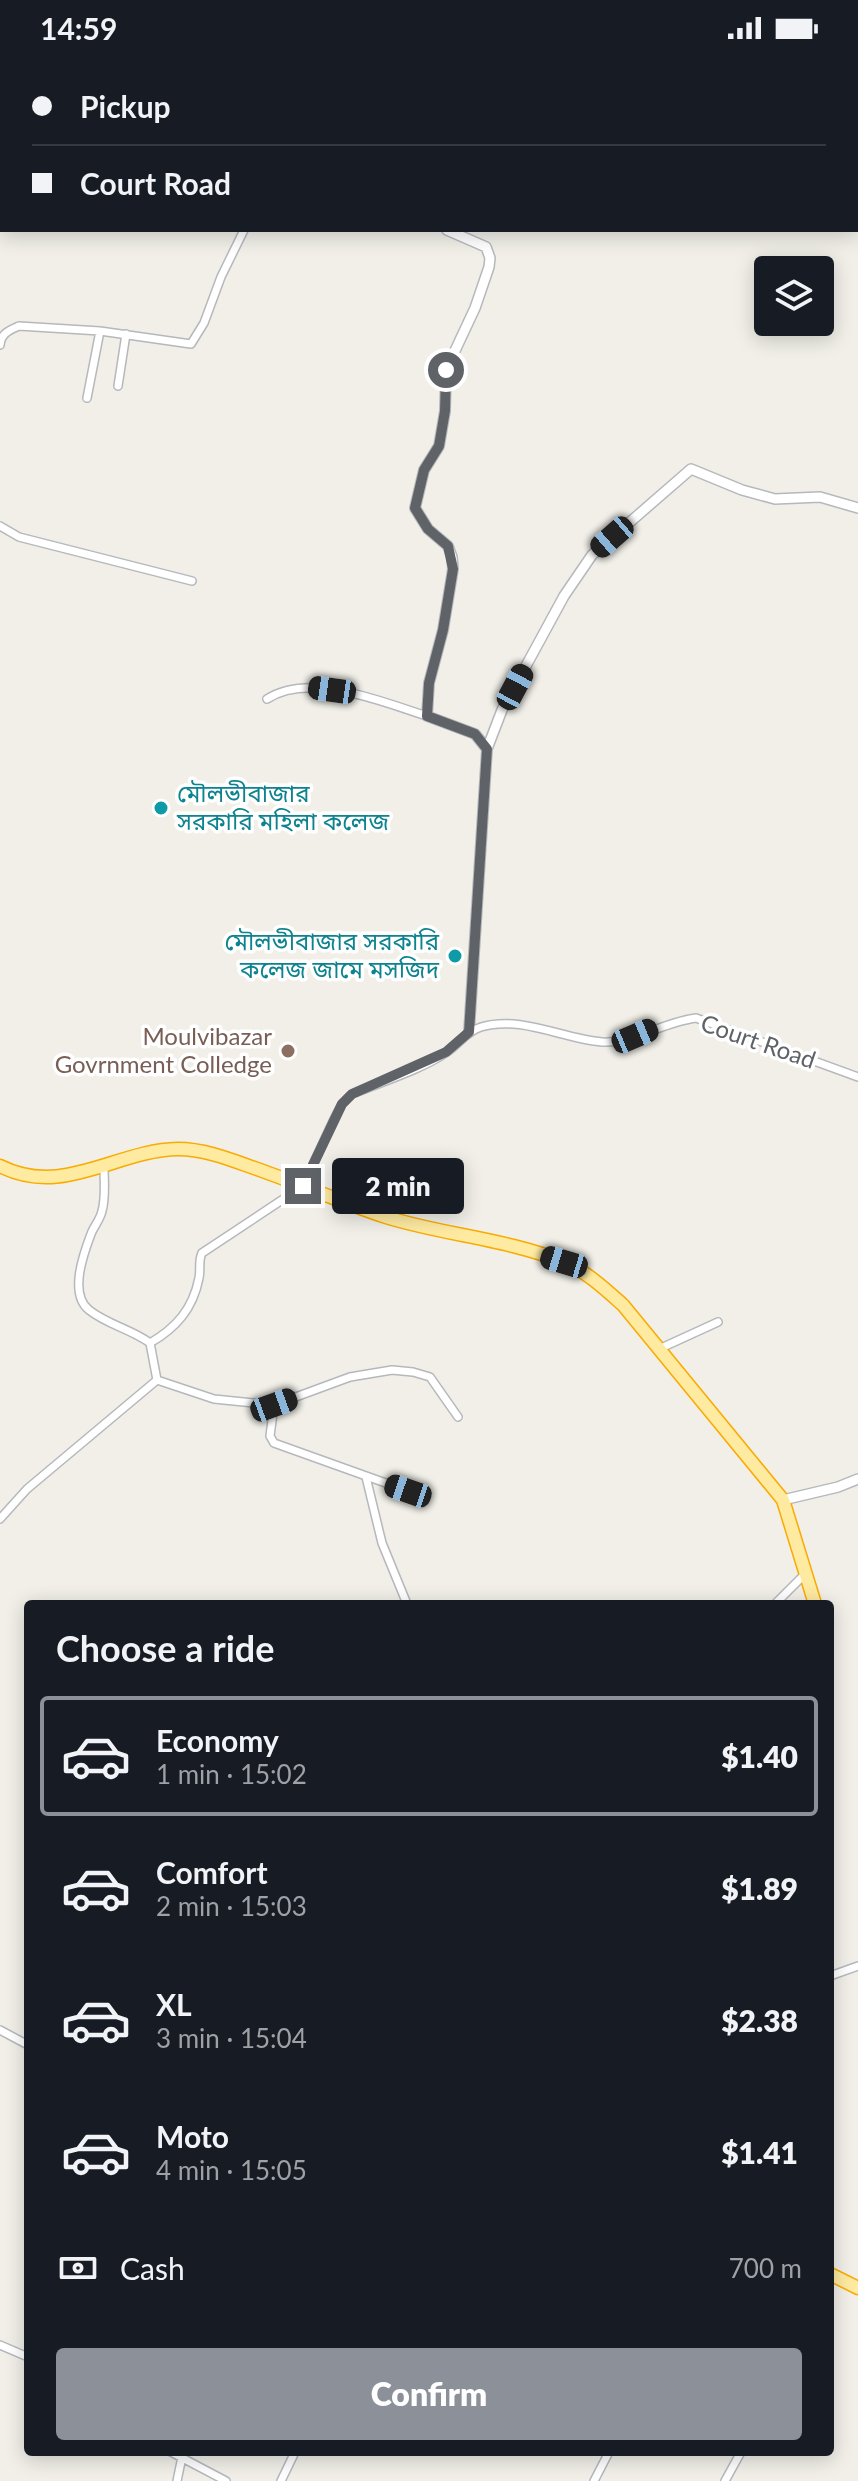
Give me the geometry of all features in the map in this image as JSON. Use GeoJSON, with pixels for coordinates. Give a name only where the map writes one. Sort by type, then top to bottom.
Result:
{"type":"FeatureCollection","features":[{"type":"Feature","properties":{"kind":"highway"},"geometry":{"type":"LineString","coordinates":[[0,1166],[26,1177],[62,1177],[156,1152],[179,1149],[217,1155],[386,1217],[564,1262],[594,1279],[623,1305],[783,1500],[814,1600]]}},
{"type":"Feature","properties":{"kind":"highway"},"geometry":{"type":"LineString","coordinates":[[834,2276],[858,2288]]}},
{"type":"Feature","properties":{"kind":"street"},"geometry":{"type":"LineString","coordinates":[[0,345],[0,339],[7,331],[19,326],[100,331],[186,344],[195,341],[243,232]]}},
{"type":"Feature","properties":{"kind":"street"},"geometry":{"type":"LineString","coordinates":[[427,716],[429,683],[443,630],[453,569],[448,546],[428,529],[415,508],[424,470],[439,446],[445,411],[446,370],[475,308],[490,258],[486,247],[452,232]]}},
{"type":"Feature","properties":{"kind":"street"},"geometry":{"type":"LineString","coordinates":[[87,398],[100,331]]}},
{"type":"Feature","properties":{"kind":"street"},"geometry":{"type":"LineString","coordinates":[[118,386],[126,334]]}},
{"type":"Feature","properties":{"kind":"street"},"geometry":{"type":"LineString","coordinates":[[469,1032],[487,749],[509,697],[564,596],[592,555],[691,469],[742,490],[775,499],[820,497],[858,508]]}},
{"type":"Feature","properties":{"kind":"street"},"geometry":{"type":"LineString","coordinates":[[0,526],[19,537],[192,581]]}},
{"type":"Feature","properties":{"kind":"street"},"geometry":{"type":"LineString","coordinates":[[267,699],[278,692],[307,687],[357,694],[475,734],[487,749]]}},
{"type":"Feature","properties":{"kind":"street","name":"Court Road"},"geometry":{"type":"LineString","coordinates":[[303,1186],[338,1111],[352,1094],[446,1052],[469,1032],[481,1027],[518,1024],[589,1040],[620,1042],[650,1029],[696,1018],[858,1077]]}},
{"type":"Feature","properties":{"kind":"street"},"geometry":{"type":"LineString","coordinates":[[104,1167],[104,1201],[88,1245],[78,1284],[79,1298],[86,1308],[104,1320],[150,1343],[157,1380]]}},
{"type":"Feature","properties":{"kind":"street"},"geometry":{"type":"LineString","coordinates":[[150,1343],[168,1333],[186,1313],[198,1284],[202,1253],[303,1186]]}},
{"type":"Feature","properties":{"kind":"street"},"geometry":{"type":"LineString","coordinates":[[659,1349],[718,1322]]}},
{"type":"Feature","properties":{"kind":"street"},"geometry":{"type":"LineString","coordinates":[[157,1380],[214,1399],[274,1405],[350,1377],[392,1370],[430,1377],[458,1417]]}},
{"type":"Feature","properties":{"kind":"street"},"geometry":{"type":"LineString","coordinates":[[0,1519],[27,1489],[157,1380]]}},
{"type":"Feature","properties":{"kind":"street"},"geometry":{"type":"LineString","coordinates":[[274,1405],[270,1436],[274,1443],[408,1491]]}},
{"type":"Feature","properties":{"kind":"street"},"geometry":{"type":"LineString","coordinates":[[366,1477],[382,1543],[405,1600]]}},
{"type":"Feature","properties":{"kind":"street"},"geometry":{"type":"LineString","coordinates":[[783,1500],[858,1479]]}},
{"type":"Feature","properties":{"kind":"street"},"geometry":{"type":"LineString","coordinates":[[779,1600],[806,1573]]}},
{"type":"Feature","properties":{"kind":"street"},"geometry":{"type":"LineString","coordinates":[[834,1975],[858,1966]]}},
{"type":"Feature","properties":{"kind":"street"},"geometry":{"type":"LineString","coordinates":[[0,2030],[24,2043]]}},
{"type":"Feature","properties":{"kind":"street"},"geometry":{"type":"LineString","coordinates":[[0,2345],[24,2355]]}},
{"type":"Feature","properties":{"kind":"street"},"geometry":{"type":"LineString","coordinates":[[177,2481],[182,2456]]}},
{"type":"Feature","properties":{"kind":"street"},"geometry":{"type":"LineString","coordinates":[[184,2456],[226,2481]]}},
{"type":"Feature","properties":{"kind":"street"},"geometry":{"type":"LineString","coordinates":[[281,2481],[293,2456]]}},
{"type":"Feature","properties":{"kind":"street"},"geometry":{"type":"LineString","coordinates":[[594,2481],[607,2456]]}},
{"type":"Feature","properties":{"kind":"street"},"geometry":{"type":"LineString","coordinates":[[725,2481],[739,2456]]}},
{"type":"Feature","properties":{"kind":"place","name":"মৌলভীবাজার সরকারি মহিলা কলেজ"},"geometry":{"type":"Point","coordinates":[161,808]}},
{"type":"Feature","properties":{"kind":"place","name":"মৌলভীবাজার সরকারি কলেজ জামে মসজিদ"},"geometry":{"type":"Point","coordinates":[455,956]}},
{"type":"Feature","properties":{"kind":"place","name":"Moulvibazar Govrnment Colledge"},"geometry":{"type":"Point","coordinates":[288,1051]}},
{"type":"Feature","properties":{"kind":"route"},"geometry":{"type":"LineString","coordinates":[[303,1186],[334,1119],[352,1094],[446,1052],[469,1032],[487,749],[475,734],[427,716],[429,683],[443,630],[453,569],[448,546],[428,529],[415,508],[424,470],[439,446],[445,411],[446,370]]}}]}
